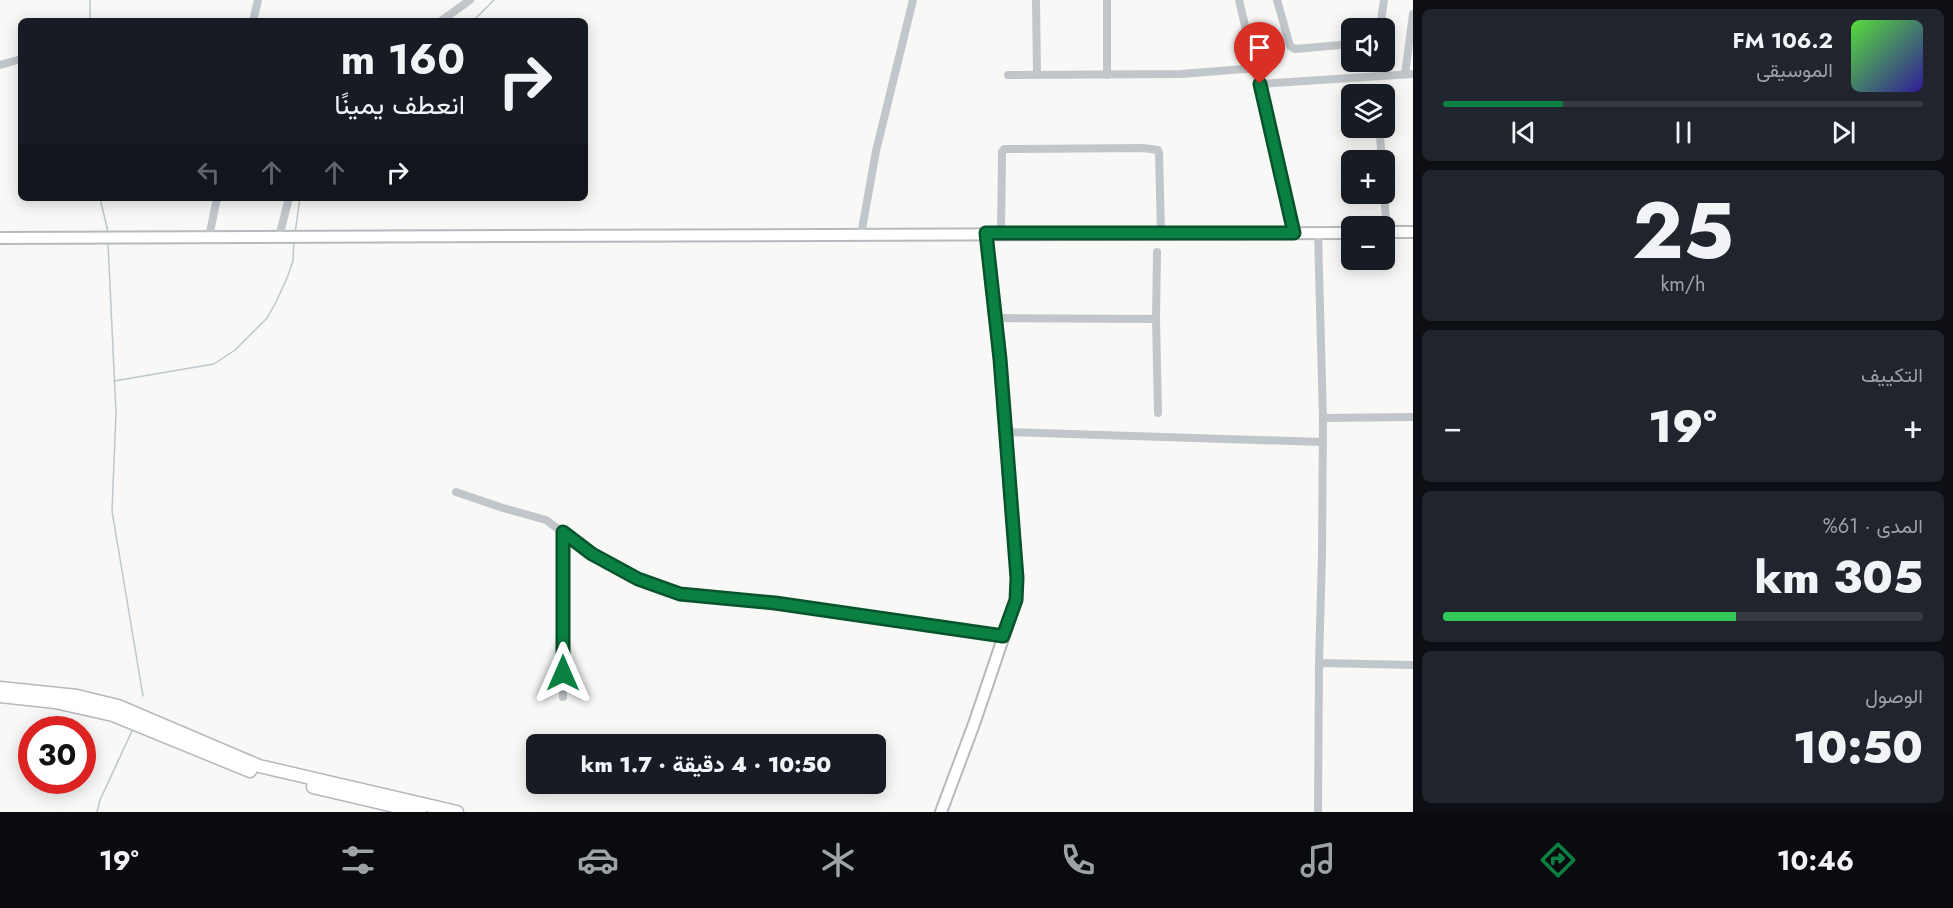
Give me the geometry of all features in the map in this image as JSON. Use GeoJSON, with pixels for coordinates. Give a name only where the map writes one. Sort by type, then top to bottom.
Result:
{"type":"FeatureCollection","features":[{"type":"Feature","properties":{"kind":"highway"},"geometry":{"type":"LineString","coordinates":[[0,688],[77,696],[118,706],[259,766],[457,812]]}},
{"type":"Feature","properties":{"kind":"highway"},"geometry":{"type":"LineString","coordinates":[[0,696],[55,702],[94,710],[132,722],[257,774],[420,812]]}},
{"type":"Feature","properties":{"kind":"main road"},"geometry":{"type":"LineString","coordinates":[[0,238],[1341,232]]}},
{"type":"Feature","properties":{"kind":"main road"},"geometry":{"type":"LineString","coordinates":[[1395,232],[1413,232]]}},
{"type":"Feature","properties":{"kind":"main road"},"geometry":{"type":"LineString","coordinates":[[941,812],[975,724],[1016,600],[1017,578],[986,233]]}},
{"type":"Feature","properties":{"kind":"street"},"geometry":{"type":"LineString","coordinates":[[254,18],[258,0]]}},
{"type":"Feature","properties":{"kind":"street"},"geometry":{"type":"LineString","coordinates":[[445,18],[470,0]]}},
{"type":"Feature","properties":{"kind":"street"},"geometry":{"type":"LineString","coordinates":[[861,235],[876,151],[913,0]]}},
{"type":"Feature","properties":{"kind":"street"},"geometry":{"type":"LineString","coordinates":[[1036,0],[1036,75]]}},
{"type":"Feature","properties":{"kind":"street"},"geometry":{"type":"LineString","coordinates":[[1107,0],[1107,75]]}},
{"type":"Feature","properties":{"kind":"street"},"geometry":{"type":"LineString","coordinates":[[1239,0],[1294,233]]}},
{"type":"Feature","properties":{"kind":"street"},"geometry":{"type":"LineString","coordinates":[[1277,0],[1290,46],[1295,49],[1341,45]]}},
{"type":"Feature","properties":{"kind":"street"},"geometry":{"type":"LineString","coordinates":[[1381,18],[1384,0]]}},
{"type":"Feature","properties":{"kind":"street"},"geometry":{"type":"LineString","coordinates":[[1260,84],[1409,74],[1413,14]]}},
{"type":"Feature","properties":{"kind":"street"},"geometry":{"type":"LineString","coordinates":[[0,65],[18,60]]}},
{"type":"Feature","properties":{"kind":"street"},"geometry":{"type":"LineString","coordinates":[[1008,75],[1181,74],[1256,68]]}},
{"type":"Feature","properties":{"kind":"street"},"geometry":{"type":"LineString","coordinates":[[1001,233],[1002,152],[1004,149],[1143,148],[1158,150],[1159,153],[1161,233]]}},
{"type":"Feature","properties":{"kind":"street"},"geometry":{"type":"LineString","coordinates":[[209,237],[216,201]]}},
{"type":"Feature","properties":{"kind":"street"},"geometry":{"type":"LineString","coordinates":[[289,201],[289,237]]}},
{"type":"Feature","properties":{"kind":"street"},"geometry":{"type":"LineString","coordinates":[[1318,233],[1323,418],[1318,812]]}},
{"type":"Feature","properties":{"kind":"street"},"geometry":{"type":"LineString","coordinates":[[1157,252],[1158,413]]}},
{"type":"Feature","properties":{"kind":"street"},"geometry":{"type":"LineString","coordinates":[[995,318],[1156,319]]}},
{"type":"Feature","properties":{"kind":"street"},"geometry":{"type":"LineString","coordinates":[[1323,418],[1413,417]]}},
{"type":"Feature","properties":{"kind":"street"},"geometry":{"type":"LineString","coordinates":[[1005,432],[1322,442]]}},
{"type":"Feature","properties":{"kind":"street"},"geometry":{"type":"LineString","coordinates":[[456,492],[546,520],[592,554],[629,574],[680,594],[775,603],[1003,636]]}},
{"type":"Feature","properties":{"kind":"street"},"geometry":{"type":"LineString","coordinates":[[563,532],[563,697]]}},
{"type":"Feature","properties":{"kind":"street"},"geometry":{"type":"LineString","coordinates":[[1319,663],[1413,665]]}},
{"type":"Feature","properties":{"kind":"waterway"},"geometry":{"type":"LineString","coordinates":[[90,0],[90,18]]}},
{"type":"Feature","properties":{"kind":"waterway"},"geometry":{"type":"LineString","coordinates":[[476,18],[494,0]]}},
{"type":"Feature","properties":{"kind":"waterway"},"geometry":{"type":"LineString","coordinates":[[101,201],[108,232]]}},
{"type":"Feature","properties":{"kind":"waterway"},"geometry":{"type":"LineString","coordinates":[[295,233],[300,201]]}},
{"type":"Feature","properties":{"kind":"waterway"},"geometry":{"type":"LineString","coordinates":[[114,381],[214,364],[235,350],[267,318],[276,302],[293,261],[294,240]]}},
{"type":"Feature","properties":{"kind":"waterway"},"geometry":{"type":"LineString","coordinates":[[108,243],[116,413],[112,511],[143,696]]}},
{"type":"Feature","properties":{"kind":"waterway"},"geometry":{"type":"LineString","coordinates":[[97,812],[100,800],[132,731]]}},
{"type":"Feature","properties":{"kind":"route"},"geometry":{"type":"LineString","coordinates":[[563,673],[563,532],[592,554],[638,579],[680,594],[775,603],[1003,636],[1016,600],[1017,578],[1000,359],[986,233],[1294,233],[1260,84]]}}]}
